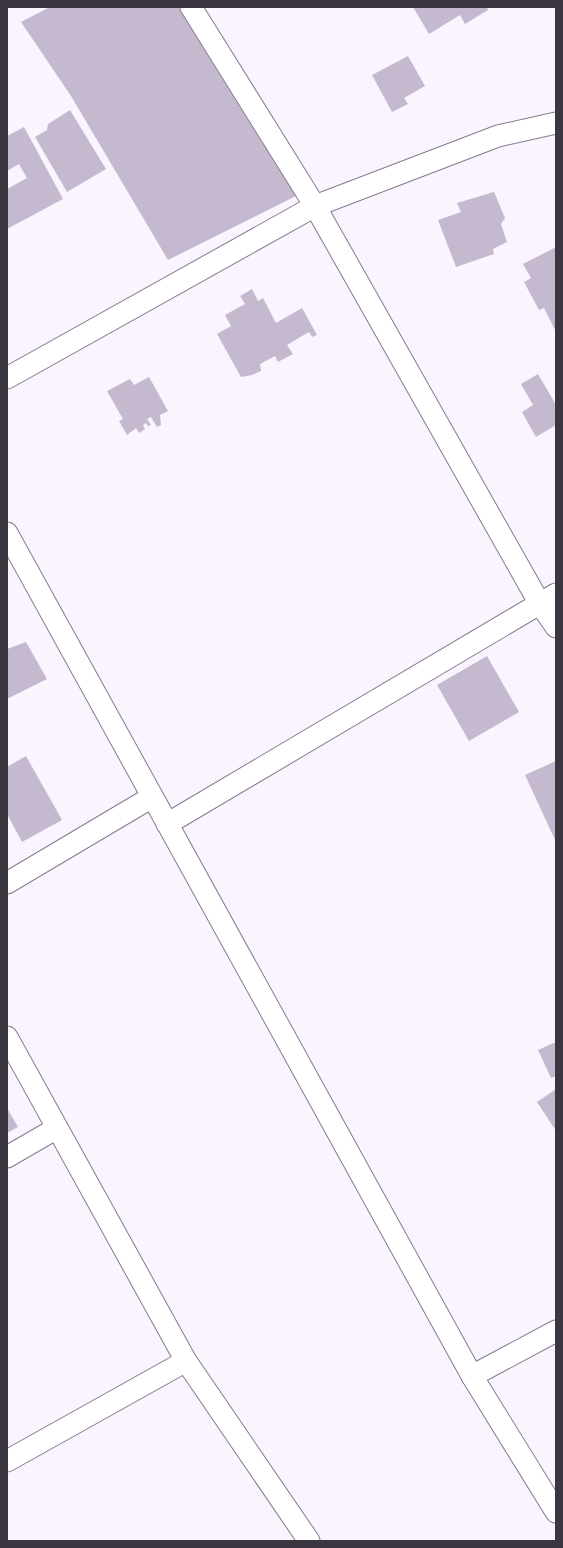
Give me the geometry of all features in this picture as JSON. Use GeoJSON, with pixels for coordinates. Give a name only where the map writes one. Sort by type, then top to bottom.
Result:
{"type":"FeatureCollection","features":[{"type":"Feature","properties":{"kind":"street"},"geometry":{"type":"LineString","coordinates":[[191,7],[315,206],[548,599],[556,627]]}},
{"type":"Feature","properties":{"kind":"street"},"geometry":{"type":"LineString","coordinates":[[7,378],[315,206],[498,136],[556,123]]}},
{"type":"Feature","properties":{"kind":"street"},"geometry":{"type":"LineString","coordinates":[[7,533],[472,1376],[556,1512]]}},
{"type":"Feature","properties":{"kind":"street"},"geometry":{"type":"LineString","coordinates":[[167,824],[548,599]]}},
{"type":"Feature","properties":{"kind":"street"},"geometry":{"type":"LineString","coordinates":[[7,884],[152,797]]}},
{"type":"Feature","properties":{"kind":"street"},"geometry":{"type":"LineString","coordinates":[[7,1037],[186,1361],[309,1541]]}},
{"type":"Feature","properties":{"kind":"street"},"geometry":{"type":"LineString","coordinates":[[7,1157],[57,1128]]}},
{"type":"Feature","properties":{"kind":"street"},"geometry":{"type":"LineString","coordinates":[[472,1376],[556,1331]]}},
{"type":"Feature","properties":{"kind":"street"},"geometry":{"type":"LineString","coordinates":[[7,1461],[186,1361]]}},
{"type":"Feature","properties":{"kind":"building"},"geometry":{"type":"Polygon","coordinates":[[[50,7],[185,7],[302,193],[168,260],[71,96],[21,22],[50,7]]]}},
{"type":"Feature","properties":{"kind":"building"},"geometry":{"type":"Polygon","coordinates":[[[413,7],[487,7],[488,10],[465,24],[460,15],[429,34],[413,7]]]}},
{"type":"Feature","properties":{"kind":"building"},"geometry":{"type":"Polygon","coordinates":[[[408,56],[425,86],[404,98],[408,104],[392,112],[372,75],[408,56]]]}},
{"type":"Feature","properties":{"kind":"building"},"geometry":{"type":"Polygon","coordinates":[[[70,110],[106,169],[67,192],[35,137],[47,130],[48,124],[70,110]]]}},
{"type":"Feature","properties":{"kind":"building"},"geometry":{"type":"Polygon","coordinates":[[[24,127],[63,199],[7,229],[7,189],[27,178],[19,164],[7,171],[7,136],[24,127]]]}},
{"type":"Feature","properties":{"kind":"building"},"geometry":{"type":"Polygon","coordinates":[[[494,192],[505,218],[501,224],[507,242],[493,249],[494,254],[456,267],[438,220],[461,212],[457,203],[494,192]]]}},
{"type":"Feature","properties":{"kind":"building"},"geometry":{"type":"Polygon","coordinates":[[[556,247],[556,332],[544,308],[539,310],[524,282],[531,278],[523,264],[556,247]]]}},
{"type":"Feature","properties":{"kind":"building"},"geometry":{"type":"Polygon","coordinates":[[[252,289],[258,301],[263,298],[276,323],[302,308],[317,335],[312,337],[309,332],[287,345],[293,354],[278,362],[275,356],[260,364],[261,371],[252,375],[241,377],[217,334],[231,326],[225,315],[245,304],[240,296],[252,289]]]}},
{"type":"Feature","properties":{"kind":"building"},"geometry":{"type":"Polygon","coordinates":[[[538,374],[556,405],[556,425],[536,437],[522,412],[533,405],[521,384],[538,374]]]}},
{"type":"Feature","properties":{"kind":"building"},"geometry":{"type":"Polygon","coordinates":[[[149,377],[168,411],[160,415],[161,425],[157,427],[151,417],[147,419],[151,425],[148,426],[146,423],[143,425],[145,429],[139,433],[136,428],[127,435],[119,421],[123,419],[107,391],[130,379],[134,385],[149,377]]]}},
{"type":"Feature","properties":{"kind":"building"},"geometry":{"type":"Polygon","coordinates":[[[26,642],[47,679],[7,699],[7,649],[26,642]]]}},
{"type":"Feature","properties":{"kind":"building"},"geometry":{"type":"Polygon","coordinates":[[[487,656],[519,712],[469,741],[437,685],[487,656]]]}},
{"type":"Feature","properties":{"kind":"building"},"geometry":{"type":"Polygon","coordinates":[[[26,756],[62,820],[22,842],[7,814],[7,767],[26,756]]]}},
{"type":"Feature","properties":{"kind":"building"},"geometry":{"type":"Polygon","coordinates":[[[556,761],[556,842],[525,775],[556,761]]]}},
{"type":"Feature","properties":{"kind":"building"},"geometry":{"type":"Polygon","coordinates":[[[556,1042],[556,1076],[551,1078],[538,1050],[556,1042]]]}},
{"type":"Feature","properties":{"kind":"building"},"geometry":{"type":"Polygon","coordinates":[[[556,1089],[556,1131],[537,1102],[556,1089]]]}},
{"type":"Feature","properties":{"kind":"building"},"geometry":{"type":"Polygon","coordinates":[[[7,1108],[18,1127],[7,1133],[7,1108]]]}}]}
